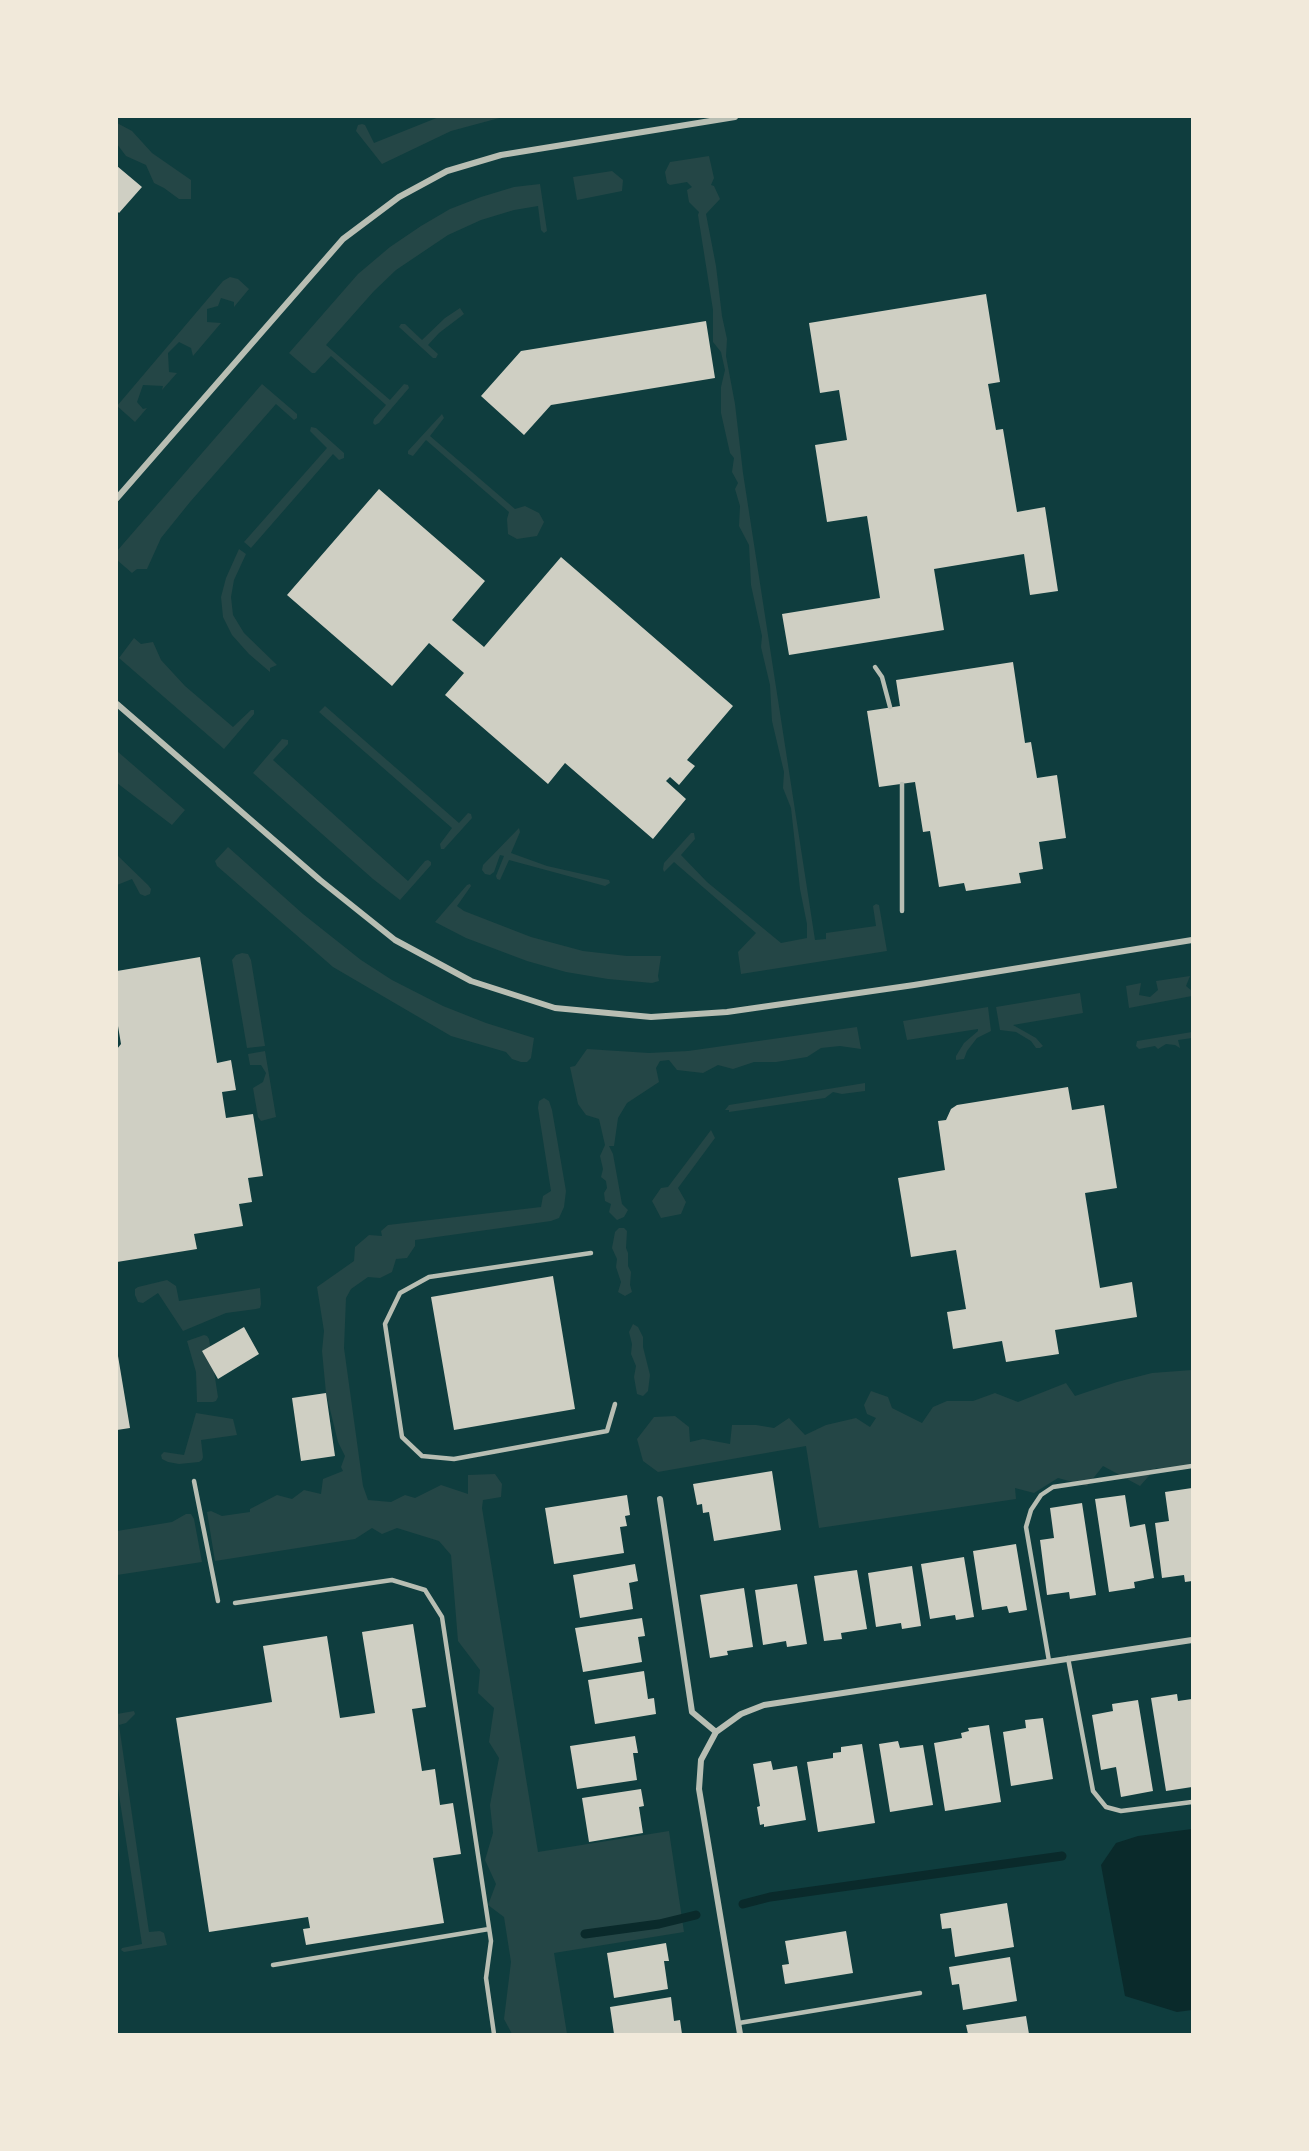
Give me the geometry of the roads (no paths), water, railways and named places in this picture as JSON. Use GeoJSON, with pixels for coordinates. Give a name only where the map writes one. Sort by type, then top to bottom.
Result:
{"type":"FeatureCollection","features":[{"type":"Feature","properties":{"kind":"street"},"geometry":{"type":"LineString","coordinates":[[117,498],[343,239],[399,197],[447,171],[501,155],[735,117]]}},
{"type":"Feature","properties":{"kind":"street"},"geometry":{"type":"LineString","coordinates":[[117,704],[320,880],[395,940],[471,981],[555,1008],[651,1017],[727,1012],[914,985],[1192,940]]}},
{"type":"Feature","properties":{"kind":"street"},"geometry":{"type":"LineString","coordinates":[[660,1499],[692,1712],[716,1732]]}},
{"type":"Feature","properties":{"kind":"street"},"geometry":{"type":"LineString","coordinates":[[740,2034],[699,1789],[701,1760],[716,1732],[741,1714],[764,1705],[1192,1640]]}},
{"type":"Feature","properties":{"kind":"lane"},"geometry":{"type":"LineString","coordinates":[[875,667],[882,677],[890,707]]}},
{"type":"Feature","properties":{"kind":"lane"},"geometry":{"type":"LineString","coordinates":[[902,784],[902,911]]}},
{"type":"Feature","properties":{"kind":"lane"},"geometry":{"type":"LineString","coordinates":[[591,1253],[429,1276],[400,1293],[384,1324],[402,1437],[422,1456],[454,1459],[607,1431],[615,1404]]}},
{"type":"Feature","properties":{"kind":"lane"},"geometry":{"type":"LineString","coordinates":[[1049,1661],[1026,1527],[1031,1510],[1041,1495],[1053,1487],[1192,1466]]}},
{"type":"Feature","properties":{"kind":"lane"},"geometry":{"type":"LineString","coordinates":[[194,1481],[218,1601]]}},
{"type":"Feature","properties":{"kind":"lane"},"geometry":{"type":"LineString","coordinates":[[235,1603],[392,1580],[425,1590],[442,1617],[491,1941],[486,1978],[494,2034]]}},
{"type":"Feature","properties":{"kind":"lane"},"geometry":{"type":"LineString","coordinates":[[1068,1658],[1093,1791],[1106,1807],[1121,1811],[1192,1802]]}},
{"type":"Feature","properties":{"kind":"lane"},"geometry":{"type":"LineString","coordinates":[[273,1965],[489,1929]]}},
{"type":"Feature","properties":{"kind":"lane"},"geometry":{"type":"LineString","coordinates":[[739,2023],[920,1993]]}},
{"type":"Feature","properties":{"kind":"waterway"},"geometry":{"type":"LineString","coordinates":[[743,1904],[770,1897],[1062,1856]]}},
{"type":"Feature","properties":{"kind":"waterway"},"geometry":{"type":"LineString","coordinates":[[585,1934],[659,1924],[696,1915]]}}]}
